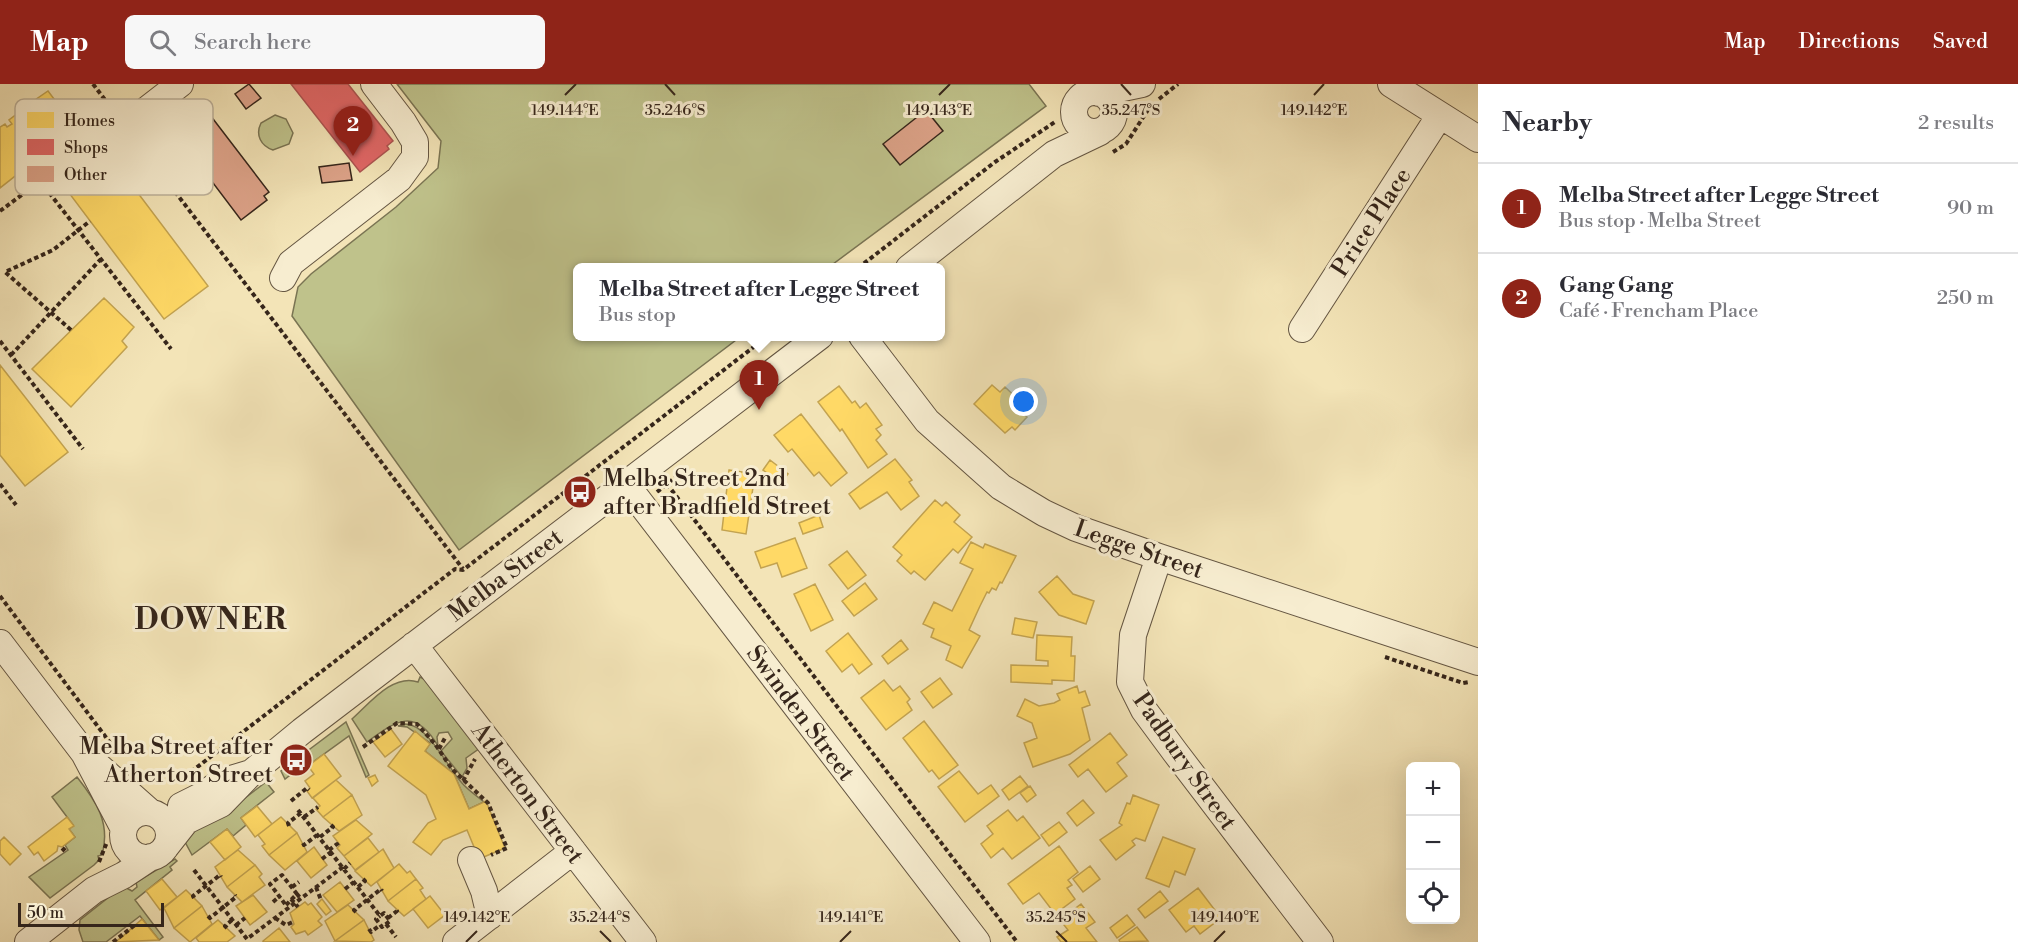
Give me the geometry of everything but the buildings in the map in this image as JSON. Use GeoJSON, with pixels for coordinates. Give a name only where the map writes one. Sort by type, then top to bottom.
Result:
{"type":"FeatureCollection","features":[{"type":"Feature","properties":{"kind":"street"},"geometry":{"type":"LineString","coordinates":[[161,99],[180,84]]}},
{"type":"Feature","properties":{"kind":"street"},"geometry":{"type":"LineString","coordinates":[[283,278],[291,263],[399,179],[415,157],[415,142],[374,84]]}},
{"type":"Feature","properties":{"kind":"street"},"geometry":{"type":"LineString","coordinates":[[1063,84],[1067,114],[1080,127],[1086,131],[1107,123]]}},
{"type":"Feature","properties":{"kind":"street"},"geometry":{"type":"LineString","coordinates":[[1054,154],[1067,114],[1085,94],[1094,90],[1143,84]]}},
{"type":"Feature","properties":{"kind":"street"},"geometry":{"type":"LineString","coordinates":[[914,263],[1054,154],[1107,123],[1119,105],[1143,84]]}},
{"type":"Feature","properties":{"kind":"street"},"geometry":{"type":"LineString","coordinates":[[1391,84],[1478,138]]}},
{"type":"Feature","properties":{"kind":"street"},"geometry":{"type":"LineString","coordinates":[[1094,90],[1110,101],[1107,123]]}},
{"type":"Feature","properties":{"kind":"street","name":"Price Place"},"geometry":{"type":"LineString","coordinates":[[1302,330],[1440,115]]}},
{"type":"Feature","properties":{"kind":"street","name":"Melba Street"},"geometry":{"type":"LineString","coordinates":[[28,942],[94,890],[124,875],[158,853],[186,821],[221,804],[251,773],[414,645],[813,341]]}},
{"type":"Feature","properties":{"kind":"street","name":"Legge Street"},"geometry":{"type":"LineString","coordinates":[[866,341],[927,421],[1001,487],[1076,528],[1478,662]]}},
{"type":"Feature","properties":{"kind":"street","name":"Swinden Street"},"geometry":{"type":"LineString","coordinates":[[625,483],[977,942]]}},
{"type":"Feature","properties":{"kind":"street","name":"Padbury Street"},"geometry":{"type":"LineString","coordinates":[[1159,557],[1133,635],[1130,682],[1144,710],[1168,744],[1320,942]]}},
{"type":"Feature","properties":{"kind":"street"},"geometry":{"type":"LineString","coordinates":[[0,643],[84,753],[124,832],[131,852],[143,858],[158,853],[168,843],[168,828],[84,753]]}},
{"type":"Feature","properties":{"kind":"street","name":"Atherton Street"},"geometry":{"type":"LineString","coordinates":[[414,645],[643,942]]}},
{"type":"Feature","properties":{"kind":"street","name":"Melba Street"},"geometry":{"type":"LineString","coordinates":[[94,890],[132,817],[188,803],[221,782],[251,773]]}},
{"type":"Feature","properties":{"kind":"street"},"geometry":{"type":"LineString","coordinates":[[456,942],[573,851]]}},
{"type":"Feature","properties":{"kind":"street"},"geometry":{"type":"LineString","coordinates":[[472,862],[490,916]]}},
{"type":"Feature","properties":{"kind":"path"},"geometry":{"type":"LineString","coordinates":[[93,84],[106,99]]}},
{"type":"Feature","properties":{"kind":"path"},"geometry":{"type":"LineString","coordinates":[[863,263],[995,162],[1067,114]]}},
{"type":"Feature","properties":{"kind":"path"},"geometry":{"type":"LineString","coordinates":[[0,211],[21,195]]}},
{"type":"Feature","properties":{"kind":"path"},"geometry":{"type":"LineString","coordinates":[[51,195],[171,349]]}},
{"type":"Feature","properties":{"kind":"path"},"geometry":{"type":"LineString","coordinates":[[182,195],[463,570]]}},
{"type":"Feature","properties":{"kind":"path"},"geometry":{"type":"LineString","coordinates":[[71,330],[2,272],[53,250],[90,221]]}},
{"type":"Feature","properties":{"kind":"path"},"geometry":{"type":"LineString","coordinates":[[11,355],[101,259]]}},
{"type":"Feature","properties":{"kind":"path"},"geometry":{"type":"LineString","coordinates":[[0,341],[84,449]]}},
{"type":"Feature","properties":{"kind":"path"},"geometry":{"type":"LineString","coordinates":[[178,782],[455,569],[463,570],[761,341]]}},
{"type":"Feature","properties":{"kind":"path"},"geometry":{"type":"LineString","coordinates":[[0,484],[16,505]]}},
{"type":"Feature","properties":{"kind":"path"},"geometry":{"type":"LineString","coordinates":[[666,484],[1017,942]]}},
{"type":"Feature","properties":{"kind":"path"},"geometry":{"type":"LineString","coordinates":[[0,596],[123,759]]}},
{"type":"Feature","properties":{"kind":"path"},"geometry":{"type":"LineString","coordinates":[[363,747],[397,723],[417,724],[461,779],[488,803],[507,849],[472,862]]}},
{"type":"Feature","properties":{"kind":"path"},"geometry":{"type":"LineString","coordinates":[[439,750],[446,736]]}},
{"type":"Feature","properties":{"kind":"path"},"geometry":{"type":"LineString","coordinates":[[291,801],[307,788],[309,790]]}},
{"type":"Feature","properties":{"kind":"path"},"geometry":{"type":"LineString","coordinates":[[289,826],[288,823],[301,813],[318,807]]}},
{"type":"Feature","properties":{"kind":"path"},"geometry":{"type":"LineString","coordinates":[[301,813],[380,916]]}},
{"type":"Feature","properties":{"kind":"path"},"geometry":{"type":"LineString","coordinates":[[303,843],[304,845],[333,827],[332,825]]}},
{"type":"Feature","properties":{"kind":"path"},"geometry":{"type":"LineString","coordinates":[[322,859],[336,844],[339,847]]}},
{"type":"Feature","properties":{"kind":"path"},"geometry":{"type":"LineString","coordinates":[[62,851],[66,847]]}},
{"type":"Feature","properties":{"kind":"path"},"geometry":{"type":"LineString","coordinates":[[194,870],[248,941],[275,918],[297,905],[316,887],[350,863]]}},
{"type":"Feature","properties":{"kind":"path"},"geometry":{"type":"LineString","coordinates":[[195,898],[193,896],[220,875],[221,877]]}},
{"type":"Feature","properties":{"kind":"path"},"geometry":{"type":"LineString","coordinates":[[289,908],[270,884],[282,875],[301,899]]}},
{"type":"Feature","properties":{"kind":"path"},"geometry":{"type":"LineString","coordinates":[[345,889],[365,881],[363,879]]}},
{"type":"Feature","properties":{"kind":"path"},"geometry":{"type":"LineString","coordinates":[[292,887],[299,882]]}},
{"type":"Feature","properties":{"kind":"path"},"geometry":{"type":"LineString","coordinates":[[316,887],[321,900]]}},
{"type":"Feature","properties":{"kind":"path"},"geometry":{"type":"LineString","coordinates":[[356,912],[354,910],[381,889],[382,891]]}},
{"type":"Feature","properties":{"kind":"path"},"geometry":{"type":"LineString","coordinates":[[285,904],[297,894]]}},
{"type":"Feature","properties":{"kind":"path"},"geometry":{"type":"LineString","coordinates":[[208,916],[210,918],[223,908],[236,897],[235,895]]}},
{"type":"Feature","properties":{"kind":"path"},"geometry":{"type":"LineString","coordinates":[[273,902],[280,896]]}},
{"type":"Feature","properties":{"kind":"path"},"geometry":{"type":"LineString","coordinates":[[291,899],[297,905]]}},
{"type":"Feature","properties":{"kind":"path"},"geometry":{"type":"LineString","coordinates":[[369,929],[371,932],[390,921],[388,918],[397,911],[396,909]]}},
{"type":"Feature","properties":{"kind":"path"},"geometry":{"type":"LineString","coordinates":[[388,918],[384,914],[376,919],[396,937]]}},
{"type":"Feature","properties":{"kind":"path"},"geometry":{"type":"LineString","coordinates":[[236,925],[245,918]]}},
{"type":"Feature","properties":{"kind":"path"},"geometry":{"type":"LineString","coordinates":[[275,918],[286,925],[293,922]]}},
{"type":"Feature","properties":{"kind":"path"},"geometry":{"type":"LineString","coordinates":[[227,928],[225,926],[232,920]]}},
{"type":"Feature","properties":{"kind":"path"},"geometry":{"type":"LineString","coordinates":[[113,942],[135,925]]}},
{"type":"Feature","properties":{"kind":"path"},"geometry":{"type":"LineString","coordinates":[[1008,942],[1014,937]]}},
{"type":"Feature","properties":{"kind":"green space"},"geometry":{"type":"Polygon","coordinates":[[[397,84],[1029,84],[1046,106],[834,263],[573,263],[573,341],[735,341],[459,550],[292,316],[298,287],[311,274],[396,207],[438,168],[441,141],[397,84]]]}},
{"type":"Feature","properties":{"kind":"green space"},"geometry":{"type":"Polygon","coordinates":[[[275,115],[286,119],[293,133],[289,144],[273,150],[260,140],[259,127],[261,123],[275,115]]]}},
{"type":"Feature","properties":{"kind":"green space"},"geometry":{"type":"Polygon","coordinates":[[[420,677],[426,680],[480,748],[466,758],[467,768],[462,777],[441,751],[452,739],[448,732],[439,733],[438,746],[421,726],[405,721],[397,723],[367,742],[352,719],[382,691],[400,682],[409,680],[418,682],[420,677]]]}},
{"type":"Feature","properties":{"kind":"green space"},"geometry":{"type":"Polygon","coordinates":[[[346,722],[369,775],[366,777],[349,736],[295,775],[293,773],[285,779],[281,771],[289,765],[291,767],[296,763],[294,761],[346,722]]]}},
{"type":"Feature","properties":{"kind":"green space"},"geometry":{"type":"Polygon","coordinates":[[[405,724],[422,731],[462,783],[484,802],[469,809],[454,774],[425,751],[430,743],[407,727],[398,726],[405,724]]]}},
{"type":"Feature","properties":{"kind":"green space"},"geometry":{"type":"Polygon","coordinates":[[[77,777],[100,813],[105,833],[102,855],[98,856],[99,860],[94,865],[50,898],[29,877],[68,850],[65,845],[75,837],[69,829],[73,825],[52,797],[77,777]]]}},
{"type":"Feature","properties":{"kind":"green space"},"geometry":{"type":"Polygon","coordinates":[[[266,782],[274,792],[241,818],[246,825],[233,836],[227,829],[192,855],[185,842],[188,833],[224,814],[266,782]]]}},
{"type":"Feature","properties":{"kind":"green space"},"geometry":{"type":"Polygon","coordinates":[[[175,859],[177,861],[170,867],[172,870],[135,900],[163,937],[159,940],[140,916],[106,942],[83,942],[79,930],[80,920],[123,886],[132,891],[137,887],[136,882],[175,859]]]}},
{"type":"Feature","properties":{"kind":"place","name":"Gang Gang"},"geometry":{"type":"Point","coordinates":[353,156]}},
{"type":"Feature","properties":{"kind":"place","name":"Melba Street after Legge Street"},"geometry":{"type":"Point","coordinates":[759,410]}},
{"type":"Feature","properties":{"kind":"place","name":"Melba Street 2nd after Bradfield Street"},"geometry":{"type":"Point","coordinates":[580,492]}},
{"type":"Feature","properties":{"kind":"place","name":"Melba Street after Atherton Street"},"geometry":{"type":"Point","coordinates":[296,760]}},
{"type":"Feature","properties":{"kind":"district","name":"DOWNER"},"geometry":{"type":"Point","coordinates":[211,619]}}]}
